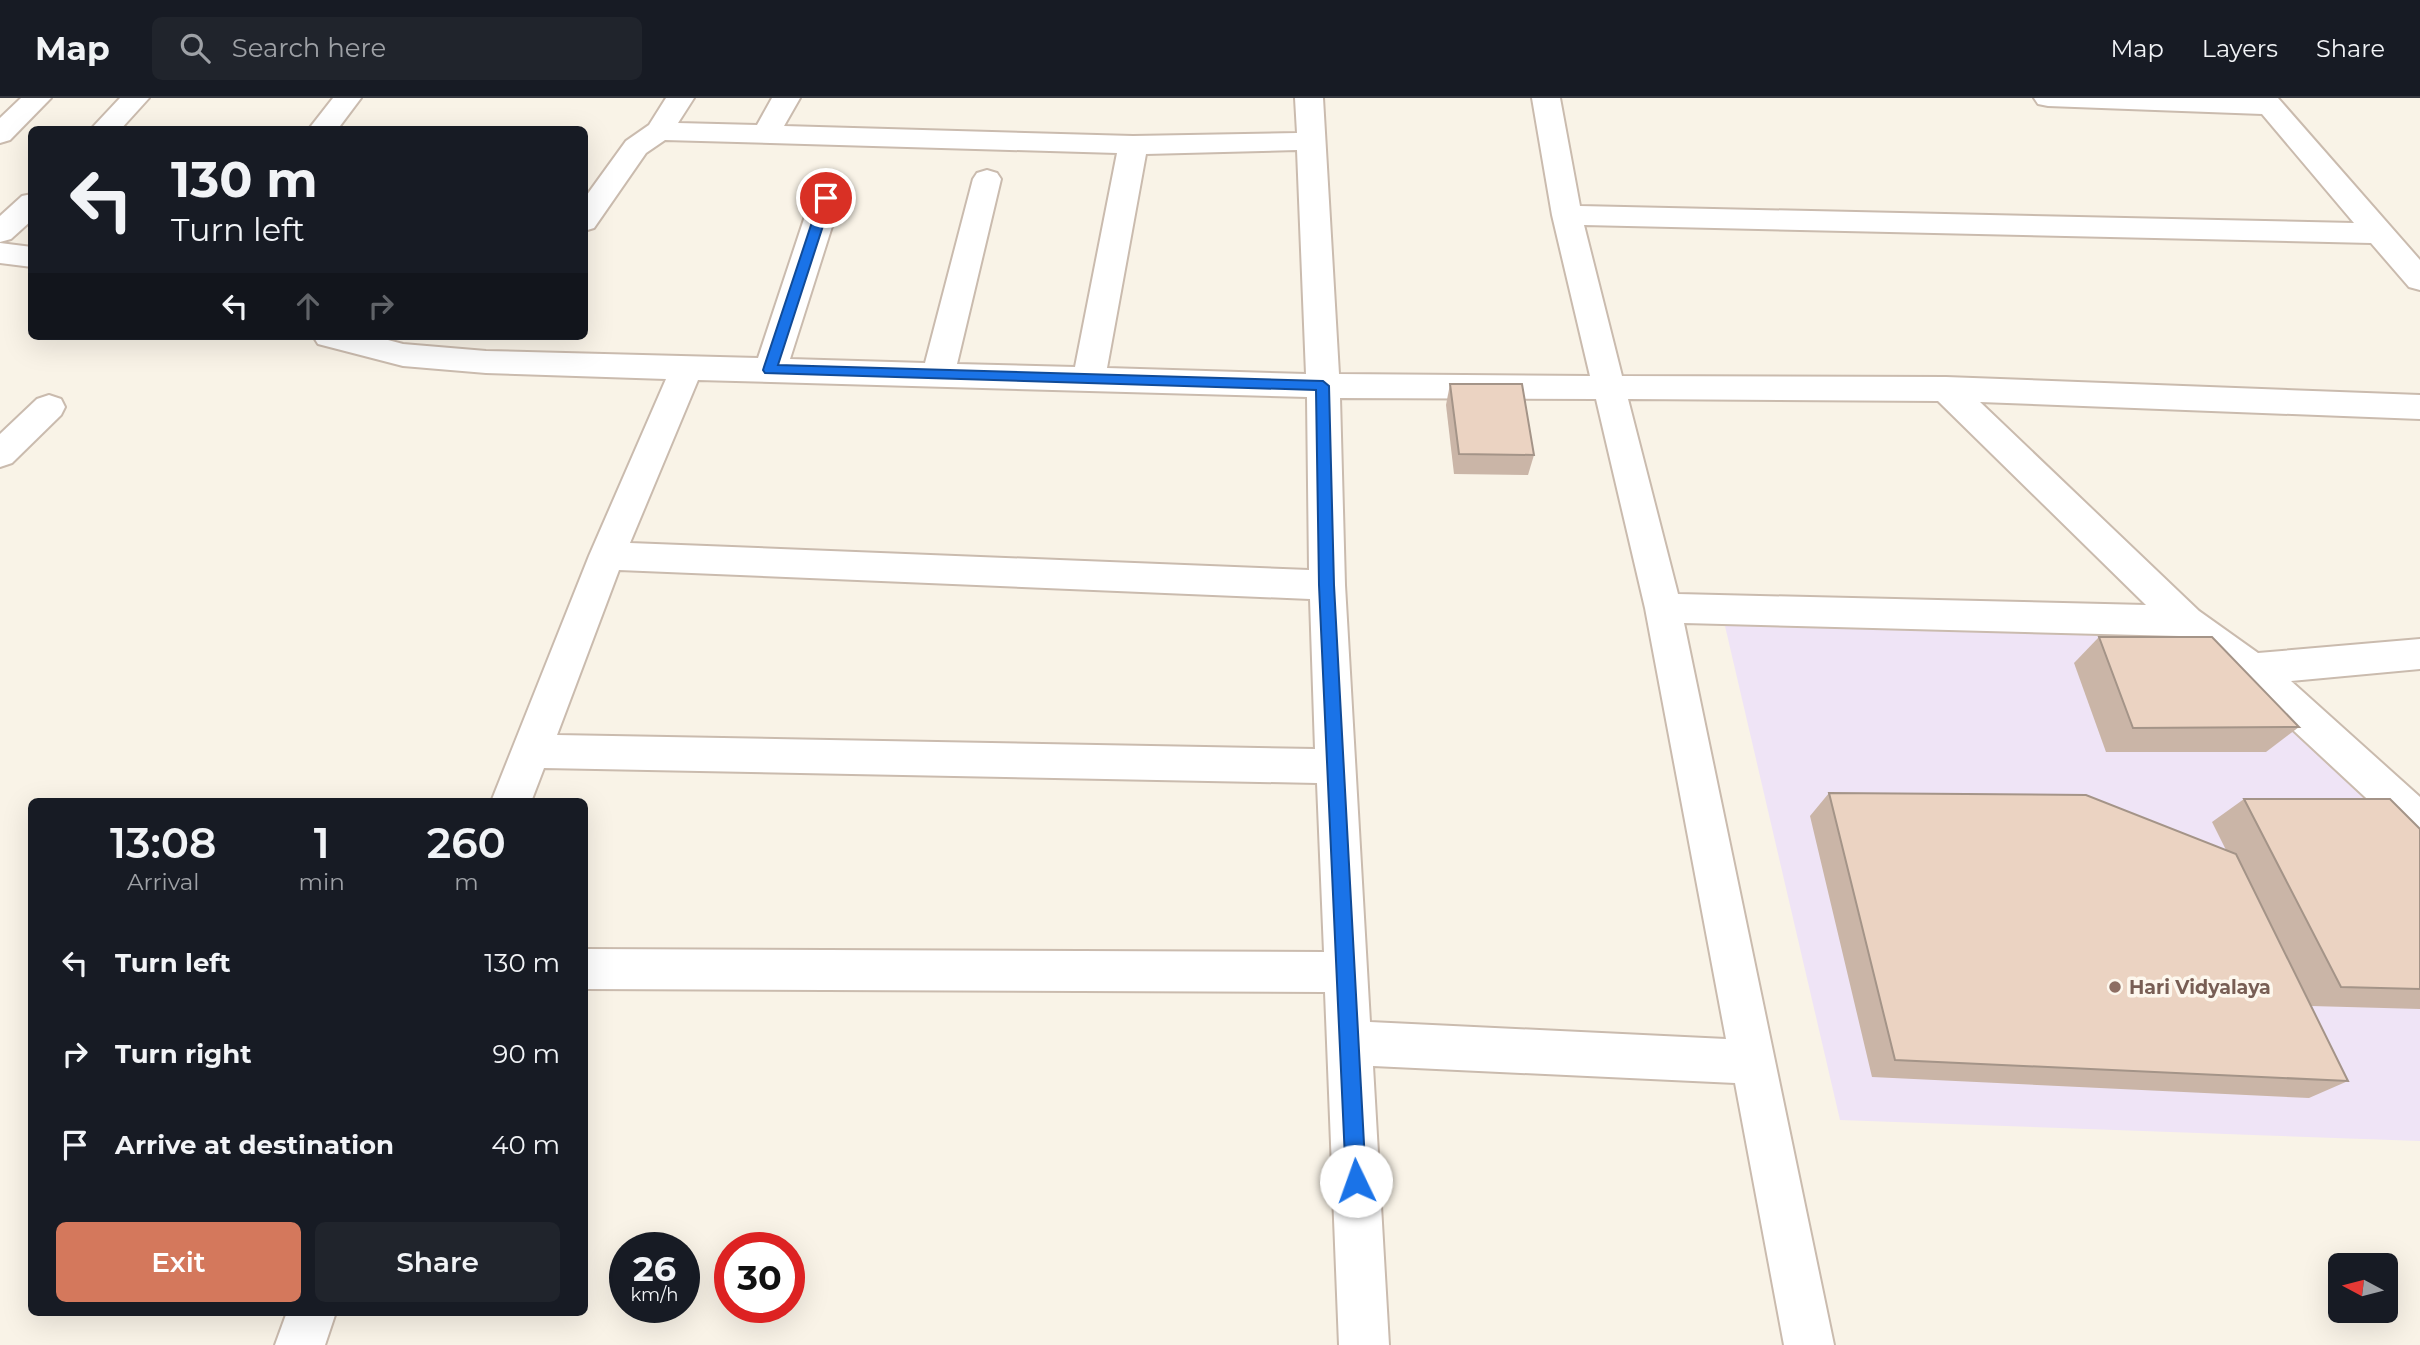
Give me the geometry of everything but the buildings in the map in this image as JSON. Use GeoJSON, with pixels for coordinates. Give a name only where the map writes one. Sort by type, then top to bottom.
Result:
{"type":"FeatureCollection","features":[{"type":"Feature","properties":{"kind":"street"},"geometry":{"type":"LineString","coordinates":[[0,134],[37,98]]}},
{"type":"Feature","properties":{"kind":"street"},"geometry":{"type":"LineString","coordinates":[[108,126],[135,98]]}},
{"type":"Feature","properties":{"kind":"street"},"geometry":{"type":"LineString","coordinates":[[325,126],[347,98]]}},
{"type":"Feature","properties":{"kind":"street"},"geometry":{"type":"LineString","coordinates":[[588,215],[636,147],[659,131],[680,98]]}},
{"type":"Feature","properties":{"kind":"street"},"geometry":{"type":"LineString","coordinates":[[765,135],[786,98]]}},
{"type":"Feature","properties":{"kind":"street"},"geometry":{"type":"LineString","coordinates":[[1309,98],[1323,386],[1327,585],[1364,1345]]}},
{"type":"Feature","properties":{"kind":"street"},"geometry":{"type":"LineString","coordinates":[[1546,98],[1567,215],[1664,608],[1809,1345]]}},
{"type":"Feature","properties":{"kind":"street"},"geometry":{"type":"LineString","coordinates":[[2048,98],[2266,102],[2420,280]]}},
{"type":"Feature","properties":{"kind":"street"},"geometry":{"type":"LineString","coordinates":[[659,131],[1133,145],[1310,141]]}},
{"type":"Feature","properties":{"kind":"street"},"geometry":{"type":"LineString","coordinates":[[1089,378],[1133,145]]}},
{"type":"Feature","properties":{"kind":"street"},"geometry":{"type":"LineString","coordinates":[[939,373],[987,179]]}},
{"type":"Feature","properties":{"kind":"street"},"geometry":{"type":"LineString","coordinates":[[770,370],[826,198]]}},
{"type":"Feature","properties":{"kind":"street"},"geometry":{"type":"LineString","coordinates":[[0,232],[28,207]]}},
{"type":"Feature","properties":{"kind":"street"},"geometry":{"type":"LineString","coordinates":[[1567,215],[2381,233]]}},
{"type":"Feature","properties":{"kind":"street"},"geometry":{"type":"LineString","coordinates":[[0,254],[28,257]]}},
{"type":"Feature","properties":{"kind":"street"},"geometry":{"type":"LineString","coordinates":[[345,340],[403,355],[495,349],[687,368],[939,373],[1323,386],[1946,389],[2420,407]]}},
{"type":"Feature","properties":{"kind":"street"},"geometry":{"type":"LineString","coordinates":[[513,798],[607,556],[687,368]]}},
{"type":"Feature","properties":{"kind":"street"},"geometry":{"type":"LineString","coordinates":[[1946,389],[2186,621],[2252,669],[2420,822]]}},
{"type":"Feature","properties":{"kind":"street"},"geometry":{"type":"LineString","coordinates":[[0,454],[50,407]]}},
{"type":"Feature","properties":{"kind":"street"},"geometry":{"type":"LineString","coordinates":[[607,556],[1327,585]]}},
{"type":"Feature","properties":{"kind":"street"},"geometry":{"type":"LineString","coordinates":[[1664,608],[2186,621]]}},
{"type":"Feature","properties":{"kind":"street"},"geometry":{"type":"LineString","coordinates":[[2252,669],[2420,654]]}},
{"type":"Feature","properties":{"kind":"street"},"geometry":{"type":"LineString","coordinates":[[531,751],[1336,766]]}},
{"type":"Feature","properties":{"kind":"street"},"geometry":{"type":"LineString","coordinates":[[588,969],[1346,971]]}},
{"type":"Feature","properties":{"kind":"street"},"geometry":{"type":"LineString","coordinates":[[1350,1044],[1753,1062]]}},
{"type":"Feature","properties":{"kind":"street"},"geometry":{"type":"LineString","coordinates":[[300,1345],[311,1316]]}},
{"type":"Feature","properties":{"kind":"shaded area","name":"Hari Vidyalaya"},"geometry":{"type":"Polygon","coordinates":[[[1725,626],[2189,626],[2420,854],[2420,1141],[1840,1120],[1725,626]]]}},
{"type":"Feature","properties":{"kind":"place","name":"Hari Vidyalaya"},"geometry":{"type":"Point","coordinates":[2115,987]}},
{"type":"Feature","properties":{"kind":"route"},"geometry":{"type":"LineString","coordinates":[[826,198],[770,370],[1323,386],[1327,585],[1356,1181]]}}]}
